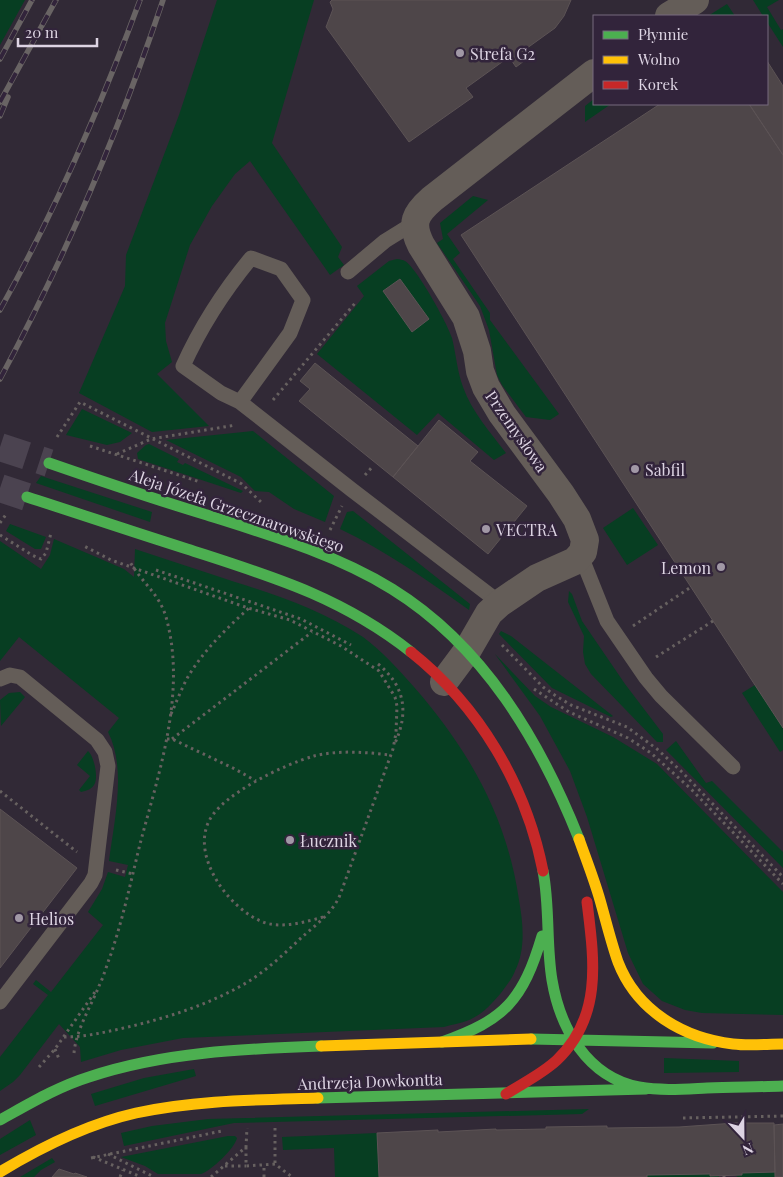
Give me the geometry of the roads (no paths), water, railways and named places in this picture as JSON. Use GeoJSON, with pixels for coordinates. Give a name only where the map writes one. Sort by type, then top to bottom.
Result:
{"type":"FeatureCollection","features":[{"type":"Feature","properties":{"kind":"main road","name":"Aleja Józefa Grzecznarowskiego"},"geometry":{"type":"LineString","coordinates":[[49,464],[271,536],[359,571],[409,600],[467,651],[493,680],[520,716],[553,776],[596,886],[618,960],[625,977],[635,992],[646,1006],[667,1022],[695,1034],[727,1043]]}},
{"type":"Feature","properties":{"kind":"main road"},"geometry":{"type":"LineString","coordinates":[[27,497],[254,571],[316,594],[351,612],[390,636],[409,650],[444,682],[490,740],[516,787],[533,831],[546,884],[549,961],[556,1003],[573,1039]]}},
{"type":"Feature","properties":{"kind":"main road"},"geometry":{"type":"LineString","coordinates":[[506,1094],[555,1061],[584,1023],[591,1004],[594,981],[593,955],[587,898],[573,827]]}},
{"type":"Feature","properties":{"kind":"main road"},"geometry":{"type":"LineString","coordinates":[[442,1042],[468,1034],[486,1025],[514,1001],[526,982],[535,961],[548,907]]}},
{"type":"Feature","properties":{"kind":"main road"},"geometry":{"type":"LineString","coordinates":[[0,1120],[46,1093],[81,1079],[175,1055],[253,1049],[573,1039],[783,1044]]}},
{"type":"Feature","properties":{"kind":"main road","name":"Andrzeja Dowkontta"},"geometry":{"type":"LineString","coordinates":[[573,1039],[585,1058],[602,1072],[623,1083],[652,1089]]}},
{"type":"Feature","properties":{"kind":"main road","name":"Andrzeja Dowkontta"},"geometry":{"type":"LineString","coordinates":[[0,1172],[46,1145],[92,1126],[123,1116],[155,1109],[228,1101],[783,1086]]}},
{"type":"Feature","properties":{"kind":"street"},"geometry":{"type":"LineString","coordinates":[[671,15],[695,0]]}},
{"type":"Feature","properties":{"kind":"street"},"geometry":{"type":"LineString","coordinates":[[414,223],[422,208],[432,199],[593,74]]}},
{"type":"Feature","properties":{"kind":"street","name":"Przemysłowa"},"geometry":{"type":"LineString","coordinates":[[414,223],[421,245],[466,317],[486,387],[502,414],[562,494],[577,519],[585,540],[581,556]]}},
{"type":"Feature","properties":{"kind":"street"},"geometry":{"type":"LineString","coordinates":[[444,682],[467,651],[490,613],[500,603],[537,578],[575,561],[581,556]]}},
{"type":"Feature","properties":{"kind":"lane"},"geometry":{"type":"LineString","coordinates":[[348,272],[384,241],[414,223]]}},
{"type":"Feature","properties":{"kind":"lane"},"geometry":{"type":"LineString","coordinates":[[240,402],[290,334],[303,300],[281,269],[251,258],[224,292],[196,338],[183,366],[221,393],[240,402],[500,603]]}},
{"type":"Feature","properties":{"kind":"lane","name":"Przemysłowa"},"geometry":{"type":"LineString","coordinates":[[581,556],[607,621],[639,668],[661,696],[733,768]]}},
{"type":"Feature","properties":{"kind":"lane"},"geometry":{"type":"LineString","coordinates":[[0,679],[10,675],[20,677],[97,740],[105,752],[108,766],[95,874],[91,883],[0,1002]]}},
{"type":"Feature","properties":{"kind":"tunnel"},"geometry":{"type":"LineString","coordinates":[[0,447],[49,463]]}},
{"type":"Feature","properties":{"kind":"tunnel"},"geometry":{"type":"LineString","coordinates":[[0,488],[27,497]]}},
{"type":"Feature","properties":{"kind":"railway"},"geometry":{"type":"LineString","coordinates":[[0,59],[32,0]]}},
{"type":"Feature","properties":{"kind":"railway"},"geometry":{"type":"LineString","coordinates":[[0,102],[56,0]]}},
{"type":"Feature","properties":{"kind":"railway"},"geometry":{"type":"LineString","coordinates":[[0,310],[40,235],[76,158],[140,0]]}},
{"type":"Feature","properties":{"kind":"railway"},"geometry":{"type":"LineString","coordinates":[[0,379],[69,240],[109,146],[163,0]]}},
{"type":"Feature","properties":{"kind":"railway"},"geometry":{"type":"LineString","coordinates":[[0,116],[8,97]]}},
{"type":"Feature","properties":{"kind":"place","name":"Strefa G2"},"geometry":{"type":"Point","coordinates":[460,53]}},
{"type":"Feature","properties":{"kind":"place","name":"Sabfil"},"geometry":{"type":"Point","coordinates":[635,469]}},
{"type":"Feature","properties":{"kind":"place","name":"VECTRA"},"geometry":{"type":"Point","coordinates":[486,529]}},
{"type":"Feature","properties":{"kind":"place","name":"Lemon"},"geometry":{"type":"Point","coordinates":[721,567]}},
{"type":"Feature","properties":{"kind":"place","name":"Łucznik"},"geometry":{"type":"Point","coordinates":[290,840]}},
{"type":"Feature","properties":{"kind":"place","name":"Helios"},"geometry":{"type":"Point","coordinates":[19,918]}}]}
